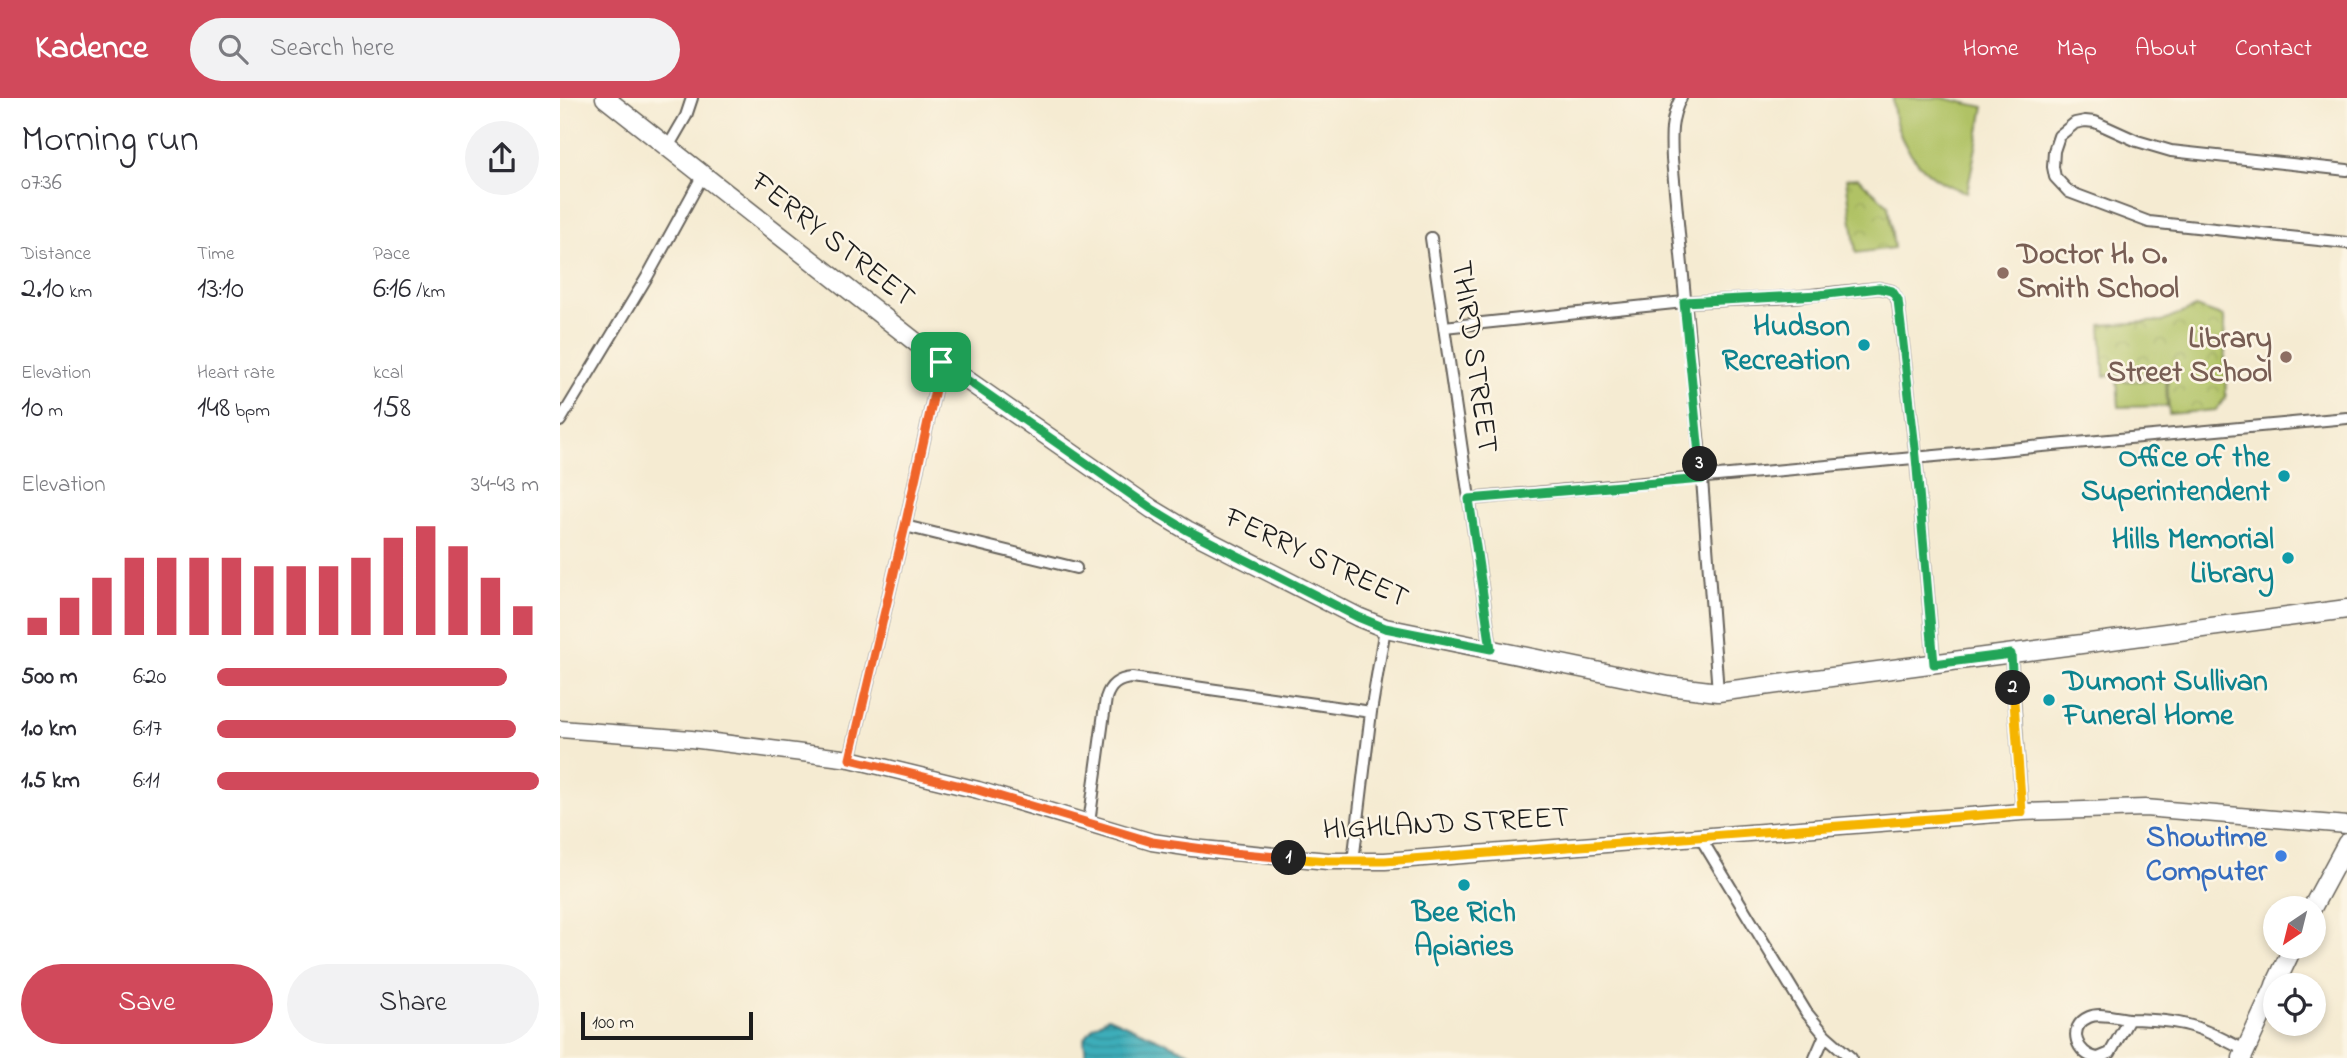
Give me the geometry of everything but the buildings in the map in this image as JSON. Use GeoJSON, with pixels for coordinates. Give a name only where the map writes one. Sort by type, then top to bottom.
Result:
{"type":"FeatureCollection","features":[{"type":"Feature","properties":{"kind":"main road","name":"FERRY STREET"},"geometry":{"type":"LineString","coordinates":[[605,98],[941,362],[1169,519],[1385,628],[1670,686],[1717,692],[2347,609]]}},
{"type":"Feature","properties":{"kind":"main road"},"geometry":{"type":"LineString","coordinates":[[2318,896],[2347,843]]}},
{"type":"Feature","properties":{"kind":"main road"},"geometry":{"type":"LineString","coordinates":[[2244,1054],[2263,1012]]}},
{"type":"Feature","properties":{"kind":"street"},"geometry":{"type":"LineString","coordinates":[[668,147],[686,116],[692,98]]}},
{"type":"Feature","properties":{"kind":"street"},"geometry":{"type":"LineString","coordinates":[[1681,98],[1675,109],[1671,133],[1684,302],[1702,479],[1717,692]]}},
{"type":"Feature","properties":{"kind":"street"},"geometry":{"type":"LineString","coordinates":[[2347,170],[2171,151],[2137,141],[2095,122],[2085,121],[2066,128],[2059,136],[2053,167],[2055,177],[2069,192],[2140,220],[2347,243]]}},
{"type":"Feature","properties":{"kind":"street"},"geometry":{"type":"LineString","coordinates":[[560,421],[647,277],[703,175]]}},
{"type":"Feature","properties":{"kind":"street","name":"THIRD STREET"},"geometry":{"type":"LineString","coordinates":[[1431,238],[1491,649]]}},
{"type":"Feature","properties":{"kind":"street"},"geometry":{"type":"LineString","coordinates":[[1444,327],[1684,302],[1805,296],[1879,288],[1892,291],[1898,300],[1916,457],[1934,664]]}},
{"type":"Feature","properties":{"kind":"street"},"geometry":{"type":"LineString","coordinates":[[850,759],[941,362]]}},
{"type":"Feature","properties":{"kind":"street"},"geometry":{"type":"LineString","coordinates":[[1469,499],[2347,418]]}},
{"type":"Feature","properties":{"kind":"street"},"geometry":{"type":"LineString","coordinates":[[905,526],[1076,568]]}},
{"type":"Feature","properties":{"kind":"street"},"geometry":{"type":"LineString","coordinates":[[1353,862],[1371,712],[1385,628]]}},
{"type":"Feature","properties":{"kind":"street"},"geometry":{"type":"LineString","coordinates":[[2011,654],[2022,812]]}},
{"type":"Feature","properties":{"kind":"street"},"geometry":{"type":"LineString","coordinates":[[1089,823],[1105,698],[1112,686],[1123,678],[1371,712]]}},
{"type":"Feature","properties":{"kind":"street","name":"HIGHLAND STREET"},"geometry":{"type":"LineString","coordinates":[[560,729],[691,739],[850,759],[978,790],[1152,842],[1232,853],[1353,862],[2022,812],[2145,808],[2347,825]]}},
{"type":"Feature","properties":{"kind":"street"},"geometry":{"type":"LineString","coordinates":[[1700,838],[1789,986],[1825,1035],[1851,1058]]}},
{"type":"Feature","properties":{"kind":"street"},"geometry":{"type":"LineString","coordinates":[[2129,1019],[2110,1053],[2098,1058],[2084,1054],[2079,1048],[2076,1034],[2082,1022],[2094,1016],[2184,1022],[2210,1031],[2244,1054]]}},
{"type":"Feature","properties":{"kind":"street"},"geometry":{"type":"LineString","coordinates":[[1815,1058],[1825,1035]]}},
{"type":"Feature","properties":{"kind":"green space"},"geometry":{"type":"Polygon","coordinates":[[[1893,98],[1943,98],[1984,107],[1967,192],[1938,179],[1914,158],[1899,131],[1893,98]]]}},
{"type":"Feature","properties":{"kind":"green space"},"geometry":{"type":"Polygon","coordinates":[[[1858,178],[1888,205],[1894,248],[1856,253],[1846,179],[1858,178]]]}},
{"type":"Feature","properties":{"kind":"green space"},"geometry":{"type":"Polygon","coordinates":[[[2196,307],[2224,317],[2226,397],[2216,410],[2169,414],[2167,372],[2104,376],[2101,325],[2164,321],[2196,307]]]}},
{"type":"Feature","properties":{"kind":"green space"},"geometry":{"type":"Polygon","coordinates":[[[2166,380],[2167,406],[2119,407],[2117,381],[2166,380]]]}},
{"type":"Feature","properties":{"kind":"water"},"geometry":{"type":"Polygon","coordinates":[[[1108,1017],[1201,1058],[1086,1058],[1084,1039],[1093,1027],[1108,1017]]]}},
{"type":"Feature","properties":{"kind":"place","name":"Doctor H. O. Smith School"},"geometry":{"type":"Point","coordinates":[2003,273]}},
{"type":"Feature","properties":{"kind":"place","name":"Hudson Recreation"},"geometry":{"type":"Point","coordinates":[1864,345]}},
{"type":"Feature","properties":{"kind":"place","name":"Library Street School"},"geometry":{"type":"Point","coordinates":[2286,357]}},
{"type":"Feature","properties":{"kind":"place","name":"Office of the Superintendent"},"geometry":{"type":"Point","coordinates":[2284,476]}},
{"type":"Feature","properties":{"kind":"place","name":"Hills Memorial Library"},"geometry":{"type":"Point","coordinates":[2288,558]}},
{"type":"Feature","properties":{"kind":"place","name":"Dumont Sullivan Funeral Home"},"geometry":{"type":"Point","coordinates":[2049,700]}},
{"type":"Feature","properties":{"kind":"place","name":"Showtime Computer"},"geometry":{"type":"Point","coordinates":[2281,856]}},
{"type":"Feature","properties":{"kind":"place","name":"Bee Rich Apiaries"},"geometry":{"type":"Point","coordinates":[1464,885]}},
{"type":"Feature","properties":{"kind":"route"},"geometry":{"type":"LineString","coordinates":[[1879,288],[1892,291],[1898,300],[1916,457],[1934,664],[2011,654],[2022,812],[1385,861],[1328,861],[1232,853],[1152,842],[978,790],[850,759],[941,362],[1152,509],[1187,530],[1358,617],[1385,628],[1491,649],[1469,499],[1702,479],[1684,302],[1819,295],[1879,288]]}}]}
